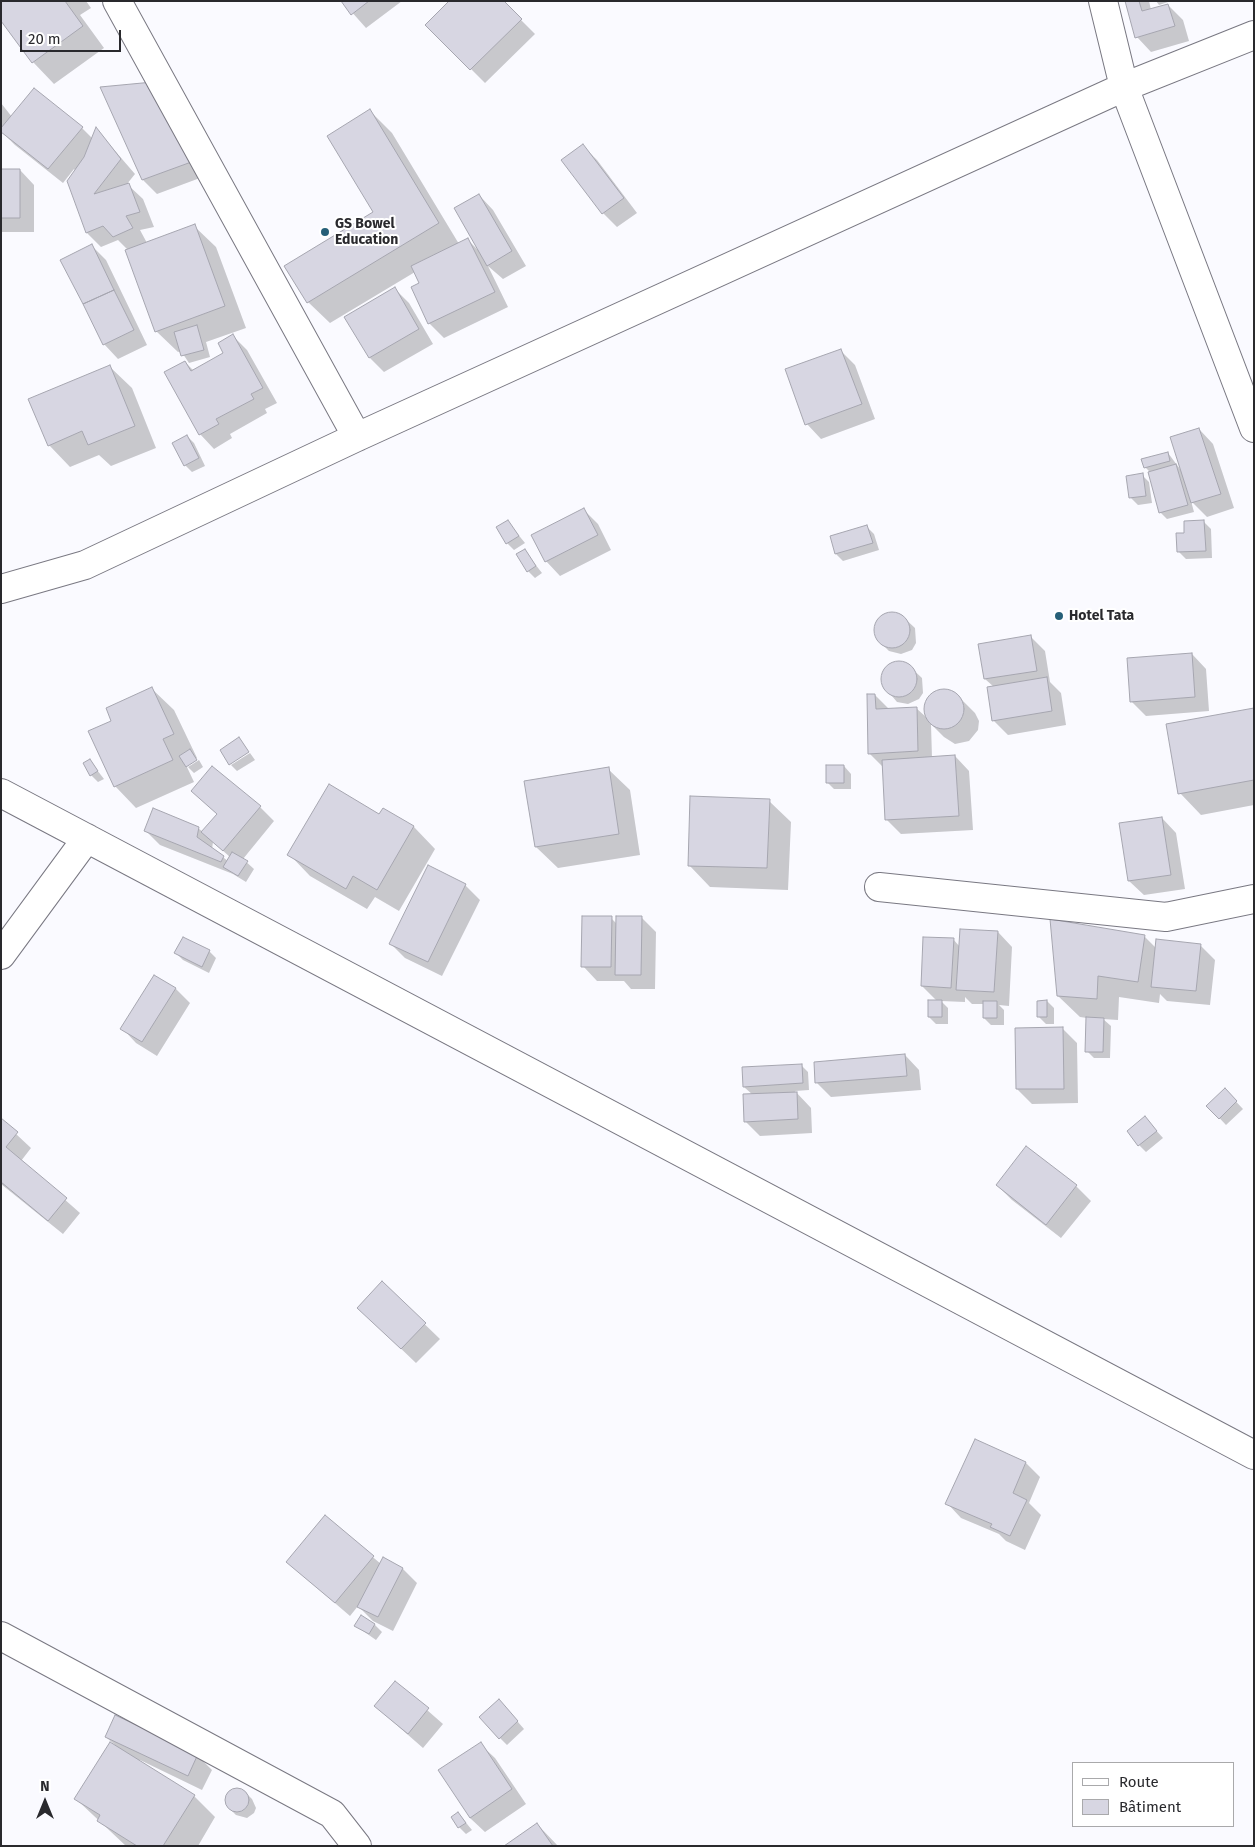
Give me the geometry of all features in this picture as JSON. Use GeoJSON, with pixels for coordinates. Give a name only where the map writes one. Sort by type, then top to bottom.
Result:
{"type":"FeatureCollection","features":[{"type":"Feature","properties":{"kind":"street"},"geometry":{"type":"LineString","coordinates":[[117,1],[357,437]]}},
{"type":"Feature","properties":{"kind":"street"},"geometry":{"type":"LineString","coordinates":[[1103,1],[1124,87],[1254,428]]}},
{"type":"Feature","properties":{"kind":"street"},"geometry":{"type":"LineString","coordinates":[[1,589],[84,566],[357,437],[1124,87],[1254,35]]}},
{"type":"Feature","properties":{"kind":"street"},"geometry":{"type":"LineString","coordinates":[[1,793],[1254,1455]]}},
{"type":"Feature","properties":{"kind":"street"},"geometry":{"type":"LineString","coordinates":[[1,955],[87,838]]}},
{"type":"Feature","properties":{"kind":"street"},"geometry":{"type":"LineString","coordinates":[[879,887],[1166,917],[1254,899]]}},
{"type":"Feature","properties":{"kind":"street"},"geometry":{"type":"LineString","coordinates":[[1,1636],[332,1814],[357,1846]]}},
{"type":"Feature","properties":{"kind":"building"},"geometry":{"type":"Polygon","coordinates":[[[1,1],[65,1],[83,26],[32,63],[1,21],[1,1]]]}},
{"type":"Feature","properties":{"kind":"building"},"geometry":{"type":"Polygon","coordinates":[[[341,1],[369,1],[351,15],[341,1]]]}},
{"type":"Feature","properties":{"kind":"building"},"geometry":{"type":"Polygon","coordinates":[[[449,1],[504,1],[522,19],[470,70],[425,25],[449,1]]]}},
{"type":"Feature","properties":{"kind":"building"},"geometry":{"type":"Polygon","coordinates":[[[1125,1],[1139,1],[1142,11],[1168,4],[1175,26],[1135,38],[1125,1]]]}},
{"type":"Feature","properties":{"kind":"building"},"geometry":{"type":"Polygon","coordinates":[[[153,82],[194,161],[142,180],[100,87],[153,82]]]}},
{"type":"Feature","properties":{"kind":"building"},"geometry":{"type":"Polygon","coordinates":[[[34,88],[83,127],[48,169],[1,132],[1,128],[34,88]]]}},
{"type":"Feature","properties":{"kind":"building"},"geometry":{"type":"Polygon","coordinates":[[[370,109],[439,223],[307,303],[284,266],[373,212],[327,136],[370,109]]]}},
{"type":"Feature","properties":{"kind":"building"},"geometry":{"type":"Polygon","coordinates":[[[96,127],[121,159],[94,194],[129,183],[140,212],[126,216],[133,228],[113,237],[103,226],[86,233],[67,181],[84,157],[96,127]]]}},
{"type":"Feature","properties":{"kind":"building"},"geometry":{"type":"Polygon","coordinates":[[[583,144],[624,198],[602,214],[561,160],[583,144]]]}},
{"type":"Feature","properties":{"kind":"building"},"geometry":{"type":"Polygon","coordinates":[[[1,169],[20,169],[20,218],[1,218],[1,169]]]}},
{"type":"Feature","properties":{"kind":"building"},"geometry":{"type":"Polygon","coordinates":[[[479,194],[512,251],[487,266],[454,208],[479,194]]]}},
{"type":"Feature","properties":{"kind":"building"},"geometry":{"type":"Polygon","coordinates":[[[195,224],[225,306],[155,332],[125,250],[195,224]]]}},
{"type":"Feature","properties":{"kind":"building"},"geometry":{"type":"Polygon","coordinates":[[[468,238],[495,292],[428,324],[411,287],[419,283],[411,266],[468,238]]]}},
{"type":"Feature","properties":{"kind":"building"},"geometry":{"type":"Polygon","coordinates":[[[92,244],[114,290],[83,304],[60,260],[92,244]]]}},
{"type":"Feature","properties":{"kind":"building"},"geometry":{"type":"Polygon","coordinates":[[[395,287],[419,329],[369,358],[344,317],[395,287]]]}},
{"type":"Feature","properties":{"kind":"building"},"geometry":{"type":"Polygon","coordinates":[[[114,290],[134,330],[103,345],[83,304],[114,290]]]}},
{"type":"Feature","properties":{"kind":"building"},"geometry":{"type":"Polygon","coordinates":[[[197,325],[204,350],[181,356],[174,332],[197,325]]]}},
{"type":"Feature","properties":{"kind":"building"},"geometry":{"type":"Polygon","coordinates":[[[233,334],[263,388],[251,394],[254,399],[216,419],[219,424],[199,435],[164,372],[185,361],[191,371],[223,353],[218,343],[233,334]]]}},
{"type":"Feature","properties":{"kind":"building"},"geometry":{"type":"Polygon","coordinates":[[[841,349],[862,404],[805,425],[785,369],[841,349]]]}},
{"type":"Feature","properties":{"kind":"building"},"geometry":{"type":"Polygon","coordinates":[[[110,365],[135,426],[88,445],[82,431],[48,446],[28,399],[110,365]]]}},
{"type":"Feature","properties":{"kind":"building"},"geometry":{"type":"Polygon","coordinates":[[[1199,428],[1221,494],[1191,503],[1170,437],[1199,428]]]}},
{"type":"Feature","properties":{"kind":"building"},"geometry":{"type":"Polygon","coordinates":[[[187,435],[199,458],[184,466],[172,443],[187,435]]]}},
{"type":"Feature","properties":{"kind":"building"},"geometry":{"type":"Polygon","coordinates":[[[1168,452],[1170,461],[1144,468],[1141,459],[1168,452]]]}},
{"type":"Feature","properties":{"kind":"building"},"geometry":{"type":"Polygon","coordinates":[[[1176,464],[1188,505],[1159,513],[1148,472],[1176,464]]]}},
{"type":"Feature","properties":{"kind":"building"},"geometry":{"type":"Polygon","coordinates":[[[1143,473],[1146,496],[1129,498],[1126,476],[1143,473]]]}},
{"type":"Feature","properties":{"kind":"building"},"geometry":{"type":"Polygon","coordinates":[[[584,508],[598,535],[545,562],[531,535],[584,508]]]}},
{"type":"Feature","properties":{"kind":"building"},"geometry":{"type":"Polygon","coordinates":[[[508,520],[519,536],[506,544],[496,527],[508,520]]]}},
{"type":"Feature","properties":{"kind":"building"},"geometry":{"type":"Polygon","coordinates":[[[1204,520],[1206,551],[1177,552],[1176,533],[1184,533],[1184,521],[1204,520]]]}},
{"type":"Feature","properties":{"kind":"building"},"geometry":{"type":"Polygon","coordinates":[[[867,525],[873,543],[835,554],[830,536],[867,525]]]}},
{"type":"Feature","properties":{"kind":"building"},"geometry":{"type":"Polygon","coordinates":[[[525,549],[536,566],[527,572],[516,554],[525,549]]]}},
{"type":"Feature","properties":{"kind":"building"},"geometry":{"type":"Polygon","coordinates":[[[892,612],[899,613],[905,617],[909,623],[909,637],[905,643],[899,647],[892,648],[885,647],[879,643],[875,637],[874,630],[875,623],[879,617],[885,613],[892,612]]]}},
{"type":"Feature","properties":{"kind":"building"},"geometry":{"type":"Polygon","coordinates":[[[1031,635],[1037,671],[984,679],[978,644],[1031,635]]]}},
{"type":"Feature","properties":{"kind":"building"},"geometry":{"type":"Polygon","coordinates":[[[1192,653],[1195,697],[1130,702],[1127,658],[1192,653]]]}},
{"type":"Feature","properties":{"kind":"building"},"geometry":{"type":"Polygon","coordinates":[[[899,661],[906,662],[912,666],[916,672],[916,686],[912,692],[906,696],[899,697],[892,696],[886,692],[882,686],[881,679],[882,672],[886,666],[892,662],[899,661]]]}},
{"type":"Feature","properties":{"kind":"building"},"geometry":{"type":"Polygon","coordinates":[[[1047,677],[1052,711],[992,721],[987,687],[1047,677]]]}},
{"type":"Feature","properties":{"kind":"building"},"geometry":{"type":"Polygon","coordinates":[[[152,687],[174,734],[163,739],[173,760],[114,787],[88,731],[111,721],[106,708],[152,687]]]}},
{"type":"Feature","properties":{"kind":"building"},"geometry":{"type":"Polygon","coordinates":[[[948,689],[955,692],[961,698],[964,709],[963,717],[955,726],[948,729],[940,729],[933,726],[925,717],[924,705],[927,698],[936,690],[948,689]]]}},
{"type":"Feature","properties":{"kind":"building"},"geometry":{"type":"Polygon","coordinates":[[[867,694],[875,694],[876,709],[917,707],[918,751],[868,754],[867,694]]]}},
{"type":"Feature","properties":{"kind":"building"},"geometry":{"type":"Polygon","coordinates":[[[1254,708],[1254,780],[1178,794],[1166,724],[1254,708]]]}},
{"type":"Feature","properties":{"kind":"building"},"geometry":{"type":"Polygon","coordinates":[[[239,737],[249,752],[229,765],[220,750],[239,737]]]}},
{"type":"Feature","properties":{"kind":"building"},"geometry":{"type":"Polygon","coordinates":[[[190,749],[197,760],[186,767],[179,756],[190,749]]]}},
{"type":"Feature","properties":{"kind":"building"},"geometry":{"type":"Polygon","coordinates":[[[955,755],[959,816],[885,820],[882,760],[955,755]]]}},
{"type":"Feature","properties":{"kind":"building"},"geometry":{"type":"Polygon","coordinates":[[[90,759],[98,771],[90,776],[83,763],[90,759]]]}},
{"type":"Feature","properties":{"kind":"building"},"geometry":{"type":"Polygon","coordinates":[[[826,765],[844,765],[844,783],[826,783],[826,765]]]}},
{"type":"Feature","properties":{"kind":"building"},"geometry":{"type":"Polygon","coordinates":[[[212,766],[261,806],[223,851],[201,832],[217,814],[191,791],[212,766]]]}},
{"type":"Feature","properties":{"kind":"building"},"geometry":{"type":"Polygon","coordinates":[[[609,767],[619,834],[535,847],[524,781],[609,767]]]}},
{"type":"Feature","properties":{"kind":"building"},"geometry":{"type":"Polygon","coordinates":[[[329,784],[379,814],[383,808],[414,826],[377,890],[353,876],[346,889],[287,855],[329,784]]]}},
{"type":"Feature","properties":{"kind":"building"},"geometry":{"type":"Polygon","coordinates":[[[690,796],[770,799],[767,868],[688,866],[690,796]]]}},
{"type":"Feature","properties":{"kind":"building"},"geometry":{"type":"Polygon","coordinates":[[[153,808],[199,827],[197,837],[224,856],[221,862],[144,831],[153,808]]]}},
{"type":"Feature","properties":{"kind":"building"},"geometry":{"type":"Polygon","coordinates":[[[1162,817],[1171,875],[1128,881],[1119,823],[1162,817]]]}},
{"type":"Feature","properties":{"kind":"building"},"geometry":{"type":"Polygon","coordinates":[[[232,852],[248,861],[238,876],[223,867],[232,852]]]}},
{"type":"Feature","properties":{"kind":"building"},"geometry":{"type":"Polygon","coordinates":[[[428,865],[466,884],[428,962],[389,944],[428,865]]]}},
{"type":"Feature","properties":{"kind":"building"},"geometry":{"type":"Polygon","coordinates":[[[582,916],[612,916],[611,967],[581,967],[582,916]]]}},
{"type":"Feature","properties":{"kind":"building"},"geometry":{"type":"Polygon","coordinates":[[[616,916],[642,916],[641,975],[615,975],[616,916]]]}},
{"type":"Feature","properties":{"kind":"building"},"geometry":{"type":"Polygon","coordinates":[[[1050,919],[1145,935],[1138,982],[1098,976],[1097,999],[1057,996],[1050,919]]]}},
{"type":"Feature","properties":{"kind":"building"},"geometry":{"type":"Polygon","coordinates":[[[960,929],[998,931],[994,992],[956,990],[960,929]]]}},
{"type":"Feature","properties":{"kind":"building"},"geometry":{"type":"Polygon","coordinates":[[[183,937],[210,950],[202,967],[174,953],[183,937]]]}},
{"type":"Feature","properties":{"kind":"building"},"geometry":{"type":"Polygon","coordinates":[[[923,937],[954,938],[951,988],[921,986],[923,937]]]}},
{"type":"Feature","properties":{"kind":"building"},"geometry":{"type":"Polygon","coordinates":[[[1156,939],[1201,944],[1196,991],[1151,987],[1156,939]]]}},
{"type":"Feature","properties":{"kind":"building"},"geometry":{"type":"Polygon","coordinates":[[[154,975],[176,988],[142,1042],[120,1029],[154,975]]]}},
{"type":"Feature","properties":{"kind":"building"},"geometry":{"type":"Polygon","coordinates":[[[928,1000],[942,1000],[942,1017],[928,1017],[928,1000]]]}},
{"type":"Feature","properties":{"kind":"building"},"geometry":{"type":"Polygon","coordinates":[[[1047,1000],[1047,1017],[1037,1017],[1037,1001],[1047,1000]]]}},
{"type":"Feature","properties":{"kind":"building"},"geometry":{"type":"Polygon","coordinates":[[[983,1001],[997,1001],[997,1018],[983,1018],[983,1001]]]}},
{"type":"Feature","properties":{"kind":"building"},"geometry":{"type":"Polygon","coordinates":[[[1086,1017],[1104,1018],[1103,1052],[1085,1052],[1086,1017]]]}},
{"type":"Feature","properties":{"kind":"building"},"geometry":{"type":"Polygon","coordinates":[[[1063,1027],[1064,1089],[1016,1089],[1015,1028],[1063,1027]]]}},
{"type":"Feature","properties":{"kind":"building"},"geometry":{"type":"Polygon","coordinates":[[[905,1054],[907,1076],[815,1083],[814,1062],[905,1054]]]}},
{"type":"Feature","properties":{"kind":"building"},"geometry":{"type":"Polygon","coordinates":[[[802,1064],[803,1083],[743,1087],[742,1067],[802,1064]]]}},
{"type":"Feature","properties":{"kind":"building"},"geometry":{"type":"Polygon","coordinates":[[[1225,1088],[1237,1101],[1219,1119],[1206,1106],[1225,1088]]]}},
{"type":"Feature","properties":{"kind":"building"},"geometry":{"type":"Polygon","coordinates":[[[797,1092],[798,1119],[744,1122],[743,1094],[797,1092]]]}},
{"type":"Feature","properties":{"kind":"building"},"geometry":{"type":"Polygon","coordinates":[[[1145,1116],[1157,1131],[1138,1146],[1127,1131],[1145,1116]]]}},
{"type":"Feature","properties":{"kind":"building"},"geometry":{"type":"Polygon","coordinates":[[[1,1118],[18,1132],[6,1147],[67,1198],[48,1221],[1,1182],[1,1118]]]}},
{"type":"Feature","properties":{"kind":"building"},"geometry":{"type":"Polygon","coordinates":[[[1026,1146],[1077,1185],[1046,1225],[996,1185],[1026,1146]]]}},
{"type":"Feature","properties":{"kind":"building"},"geometry":{"type":"Polygon","coordinates":[[[382,1281],[426,1323],[401,1349],[357,1308],[382,1281]]]}},
{"type":"Feature","properties":{"kind":"building"},"geometry":{"type":"Polygon","coordinates":[[[975,1439],[1026,1462],[1013,1493],[1027,1500],[1010,1536],[990,1527],[992,1524],[945,1504],[975,1439]]]}},
{"type":"Feature","properties":{"kind":"building"},"geometry":{"type":"Polygon","coordinates":[[[325,1515],[374,1556],[335,1603],[286,1562],[325,1515]]]}},
{"type":"Feature","properties":{"kind":"building"},"geometry":{"type":"Polygon","coordinates":[[[383,1557],[403,1568],[378,1617],[357,1607],[383,1557]]]}},
{"type":"Feature","properties":{"kind":"building"},"geometry":{"type":"Polygon","coordinates":[[[361,1615],[375,1624],[369,1634],[354,1626],[361,1615]]]}},
{"type":"Feature","properties":{"kind":"building"},"geometry":{"type":"Polygon","coordinates":[[[395,1681],[429,1708],[408,1734],[374,1706],[395,1681]]]}},
{"type":"Feature","properties":{"kind":"building"},"geometry":{"type":"Polygon","coordinates":[[[499,1699],[518,1721],[499,1739],[479,1717],[499,1699]]]}},
{"type":"Feature","properties":{"kind":"building"},"geometry":{"type":"Polygon","coordinates":[[[115,1715],[198,1754],[188,1776],[105,1737],[115,1715]]]}},
{"type":"Feature","properties":{"kind":"building"},"geometry":{"type":"Polygon","coordinates":[[[110,1742],[195,1795],[163,1846],[137,1846],[97,1821],[100,1815],[74,1799],[110,1742]]]}},
{"type":"Feature","properties":{"kind":"building"},"geometry":{"type":"Polygon","coordinates":[[[481,1742],[512,1789],[470,1818],[438,1770],[481,1742]]]}},
{"type":"Feature","properties":{"kind":"building"},"geometry":{"type":"Polygon","coordinates":[[[237,1788],[242,1789],[248,1795],[248,1805],[242,1811],[237,1812],[232,1811],[226,1805],[225,1800],[226,1795],[232,1789],[237,1788]]]}},
{"type":"Feature","properties":{"kind":"building"},"geometry":{"type":"Polygon","coordinates":[[[458,1812],[466,1823],[458,1828],[451,1817],[458,1812]]]}},
{"type":"Feature","properties":{"kind":"building"},"geometry":{"type":"Polygon","coordinates":[[[537,1823],[553,1846],[504,1846],[537,1823]]]}},
{"type":"Feature","properties":{"kind":"place","name":"GS Bowel Education"},"geometry":{"type":"Point","coordinates":[325,232]}},
{"type":"Feature","properties":{"kind":"place","name":"Hotel Tata"},"geometry":{"type":"Point","coordinates":[1059,616]}}]}
